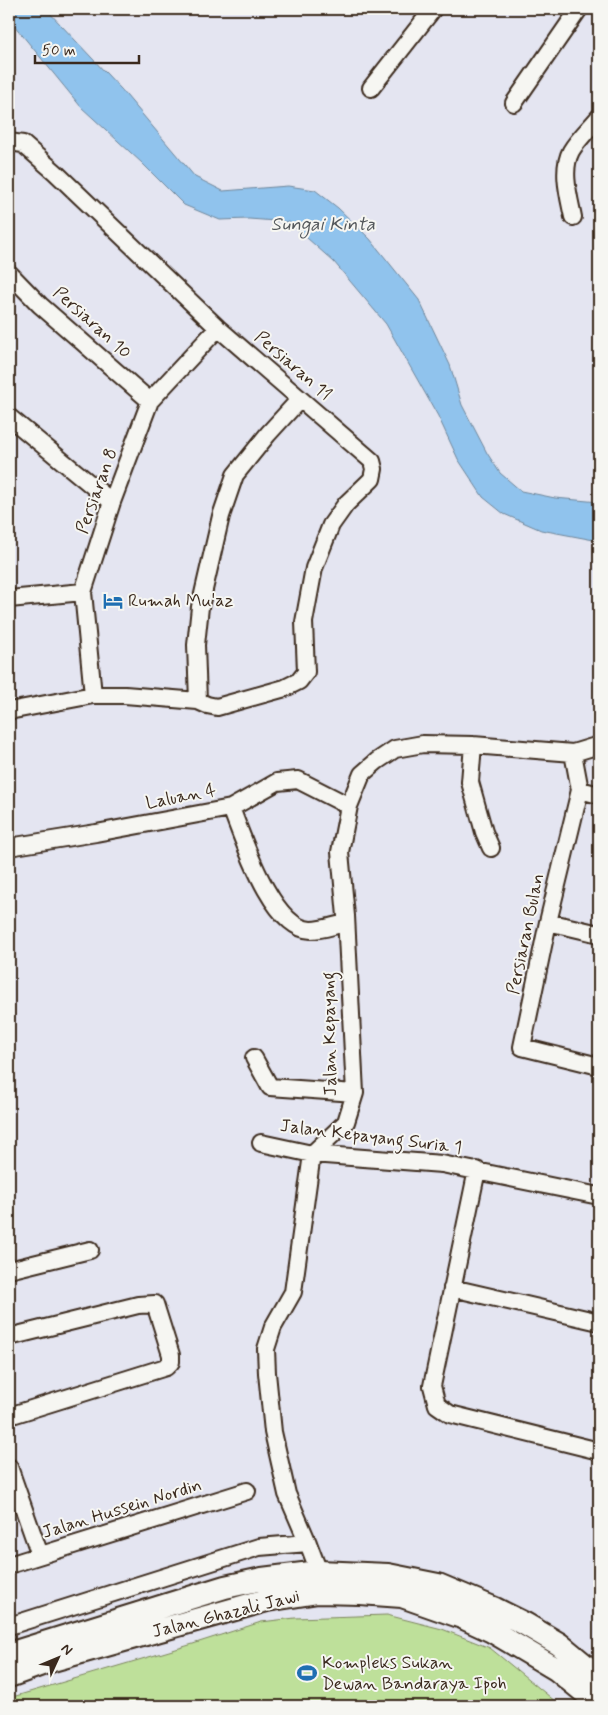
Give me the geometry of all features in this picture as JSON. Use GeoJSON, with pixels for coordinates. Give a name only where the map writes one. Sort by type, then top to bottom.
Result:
{"type":"FeatureCollection","features":[{"type":"Feature","properties":{"kind":"main road"},"geometry":{"type":"LineString","coordinates":[[319,1572],[323,1578],[330,1582],[383,1587],[402,1596]]}},
{"type":"Feature","properties":{"kind":"main road","name":"Jalan Ghazali Jawi"},"geometry":{"type":"LineString","coordinates":[[9,1654],[225,1587],[262,1579],[319,1572],[388,1575],[438,1585],[525,1624],[559,1644],[599,1677]]}},
{"type":"Feature","properties":{"kind":"main road","name":"Jalan Ghazali Jawi"},"geometry":{"type":"LineString","coordinates":[[9,1676],[72,1655],[267,1600],[318,1592],[402,1596],[462,1617],[500,1635],[556,1668],[599,1704]]}},
{"type":"Feature","properties":{"kind":"street"},"geometry":{"type":"LineString","coordinates":[[371,88],[433,9]]}},
{"type":"Feature","properties":{"kind":"street"},"geometry":{"type":"LineString","coordinates":[[514,103],[579,9]]}},
{"type":"Feature","properties":{"kind":"street"},"geometry":{"type":"LineString","coordinates":[[573,217],[567,182],[567,166],[571,152],[599,117]]}},
{"type":"Feature","properties":{"kind":"street","name":"Persiaran 11"},"geometry":{"type":"LineString","coordinates":[[9,142],[23,144],[55,172],[218,328],[372,461],[374,469],[372,479],[346,504],[331,525],[314,568],[304,622],[306,672],[299,681],[286,688],[217,707],[198,701]]}},
{"type":"Feature","properties":{"kind":"street","name":"Persiaran 10"},"geometry":{"type":"LineString","coordinates":[[9,273],[40,305],[150,401]]}},
{"type":"Feature","properties":{"kind":"street","name":"Persiaran 8"},"geometry":{"type":"LineString","coordinates":[[93,695],[84,592],[112,502],[150,401],[218,328]]}},
{"type":"Feature","properties":{"kind":"street"},"geometry":{"type":"LineString","coordinates":[[9,710],[93,695],[125,695],[198,701],[196,646],[200,607],[221,516],[235,475],[268,434],[300,399]]}},
{"type":"Feature","properties":{"kind":"street"},"geometry":{"type":"LineString","coordinates":[[9,417],[112,502]]}},
{"type":"Feature","properties":{"kind":"street"},"geometry":{"type":"LineString","coordinates":[[9,599],[84,592]]}},
{"type":"Feature","properties":{"kind":"street","name":"Jalan Kepayang"},"geometry":{"type":"LineString","coordinates":[[312,1154],[346,1122],[355,1093],[346,923],[340,852],[349,806],[362,774],[395,749],[423,744],[473,745],[573,753],[599,745]]}},
{"type":"Feature","properties":{"kind":"street"},"geometry":{"type":"LineString","coordinates":[[473,745],[470,782],[484,832],[492,848]]}},
{"type":"Feature","properties":{"kind":"street","name":"Persiaran Bulan"},"geometry":{"type":"LineString","coordinates":[[573,753],[580,790],[548,922],[522,1047],[599,1066]]}},
{"type":"Feature","properties":{"kind":"street","name":"Laluan 4"},"geometry":{"type":"LineString","coordinates":[[9,847],[96,834],[231,808],[277,782],[298,780],[349,806]]}},
{"type":"Feature","properties":{"kind":"street"},"geometry":{"type":"LineString","coordinates":[[580,790],[599,795]]}},
{"type":"Feature","properties":{"kind":"street"},"geometry":{"type":"LineString","coordinates":[[231,808],[254,866],[273,903],[292,923],[311,930],[346,923]]}},
{"type":"Feature","properties":{"kind":"street"},"geometry":{"type":"LineString","coordinates":[[548,922],[599,934]]}},
{"type":"Feature","properties":{"kind":"street"},"geometry":{"type":"LineString","coordinates":[[254,1058],[270,1087],[355,1093]]}},
{"type":"Feature","properties":{"kind":"street","name":"Jalan Kepayang Suria 1"},"geometry":{"type":"LineString","coordinates":[[260,1143],[312,1154],[442,1164],[599,1196]]}},
{"type":"Feature","properties":{"kind":"street"},"geometry":{"type":"LineString","coordinates":[[312,1154],[293,1292],[273,1327],[266,1349],[273,1432],[287,1494],[319,1572]]}},
{"type":"Feature","properties":{"kind":"street"},"geometry":{"type":"LineString","coordinates":[[477,1170],[432,1386],[437,1405],[450,1414],[599,1452]]}},
{"type":"Feature","properties":{"kind":"street"},"geometry":{"type":"LineString","coordinates":[[9,1270],[90,1250]]}},
{"type":"Feature","properties":{"kind":"street"},"geometry":{"type":"LineString","coordinates":[[452,1288],[599,1322]]}},
{"type":"Feature","properties":{"kind":"street"},"geometry":{"type":"LineString","coordinates":[[9,1337],[138,1305],[155,1304],[171,1355],[170,1362],[166,1368],[9,1416]]}},
{"type":"Feature","properties":{"kind":"street"},"geometry":{"type":"LineString","coordinates":[[9,1467],[40,1555]]}},
{"type":"Feature","properties":{"kind":"street","name":"Jalan Hussein Nordin"},"geometry":{"type":"LineString","coordinates":[[9,1564],[247,1491]]}},
{"type":"Feature","properties":{"kind":"street"},"geometry":{"type":"LineString","coordinates":[[9,1626],[259,1547],[308,1543]]}},
{"type":"Feature","properties":{"kind":"green space","name":"Kompleks Sukan Dewan Bandaraya Ipoh"},"geometry":{"type":"Polygon","coordinates":[[[387,1615],[442,1629],[490,1648],[561,1706],[9,1706],[9,1698],[261,1622],[295,1618],[387,1615]]]}},
{"type":"Feature","properties":{"kind":"water","name":"Sungai Kinta"},"geometry":{"type":"Polygon","coordinates":[[[9,9],[46,9],[121,89],[195,177],[223,191],[288,186],[315,190],[338,208],[370,239],[419,300],[450,365],[462,405],[487,453],[500,473],[521,491],[555,498],[599,502],[599,541],[541,530],[504,514],[483,497],[458,459],[438,416],[386,324],[334,262],[289,222],[249,219],[220,220],[184,205],[81,107],[9,19],[9,9]]]}},
{"type":"Feature","properties":{"kind":"place","name":"Rumah Mu'az"},"geometry":{"type":"Point","coordinates":[113,601]}},
{"type":"Feature","properties":{"kind":"place","name":"Kompleks Sukan Dewan Bandaraya Ipoh"},"geometry":{"type":"Point","coordinates":[307,1673]}}]}
